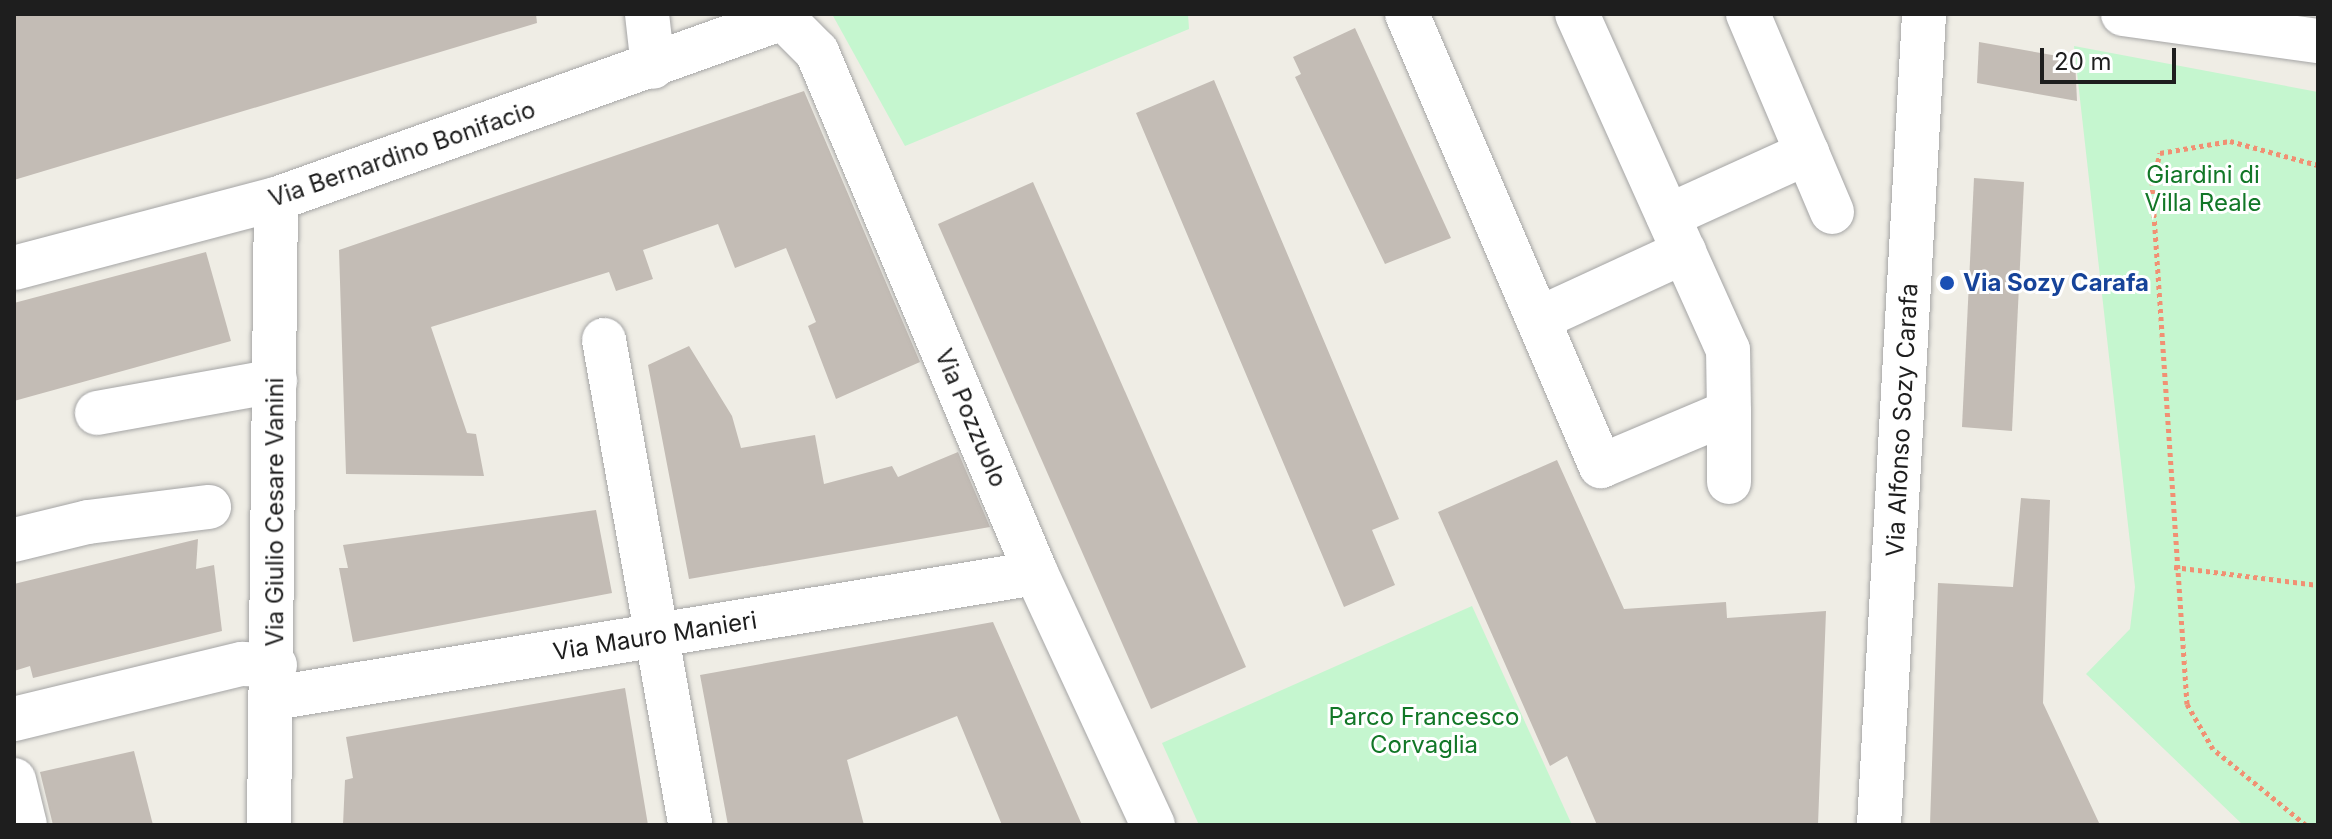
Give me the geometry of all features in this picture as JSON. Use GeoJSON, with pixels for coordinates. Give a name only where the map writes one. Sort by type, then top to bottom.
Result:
{"type":"FeatureCollection","features":[{"type":"Feature","properties":{"kind":"street"},"geometry":{"type":"LineString","coordinates":[[647,14],[653,67]]}},
{"type":"Feature","properties":{"kind":"street"},"geometry":{"type":"LineString","coordinates":[[1407,14],[1601,466],[1729,412]]}},
{"type":"Feature","properties":{"kind":"street"},"geometry":{"type":"LineString","coordinates":[[1577,14],[1728,350],[1729,482]]}},
{"type":"Feature","properties":{"kind":"street"},"geometry":{"type":"LineString","coordinates":[[1748,14],[1832,212]]}},
{"type":"Feature","properties":{"kind":"street","name":"Via Alfonso Sozy Carafa"},"geometry":{"type":"LineString","coordinates":[[1879,825],[1924,14]]}},
{"type":"Feature","properties":{"kind":"street"},"geometry":{"type":"LineString","coordinates":[[2123,14],[2318,41]]}},
{"type":"Feature","properties":{"kind":"street","name":"Via Bernardino Bonifacio"},"geometry":{"type":"LineString","coordinates":[[14,268],[276,199],[653,67],[781,16]]}},
{"type":"Feature","properties":{"kind":"street","name":"Via Pozzuolo"},"geometry":{"type":"LineString","coordinates":[[781,16],[817,52],[1036,573],[1153,825]]}},
{"type":"Feature","properties":{"kind":"street"},"geometry":{"type":"LineString","coordinates":[[1538,319],[1807,153]]}},
{"type":"Feature","properties":{"kind":"street","name":"Via Giulio Cesare Vanini"},"geometry":{"type":"LineString","coordinates":[[269,825],[274,681],[276,199]]}},
{"type":"Feature","properties":{"kind":"street"},"geometry":{"type":"LineString","coordinates":[[604,340],[690,825]]}},
{"type":"Feature","properties":{"kind":"street"},"geometry":{"type":"LineString","coordinates":[[97,413],[275,381]]}},
{"type":"Feature","properties":{"kind":"street"},"geometry":{"type":"LineString","coordinates":[[14,540],[88,522],[209,507]]}},
{"type":"Feature","properties":{"kind":"street","name":"Via Mauro Manieri"},"geometry":{"type":"LineString","coordinates":[[14,719],[242,664],[274,681],[657,635],[1036,573]]}},
{"type":"Feature","properties":{"kind":"street"},"geometry":{"type":"LineString","coordinates":[[14,780],[25,825]]}},
{"type":"Feature","properties":{"kind":"path"},"geometry":{"type":"LineString","coordinates":[[2306,825],[2213,749],[2187,704],[2174,567],[2152,185],[2160,153],[2230,141],[2318,165]]}},
{"type":"Feature","properties":{"kind":"path"},"geometry":{"type":"LineString","coordinates":[[2174,567],[2318,585]]}},
{"type":"Feature","properties":{"kind":"green space"},"geometry":{"type":"Polygon","coordinates":[[[832,14],[1188,14],[1189,29],[905,146],[832,14]]]}},
{"type":"Feature","properties":{"kind":"green space","name":"Giardini di Villa Reale"},"geometry":{"type":"Polygon","coordinates":[[[2074,46],[2318,92],[2318,825],[2243,825],[2086,674],[2130,629],[2135,587],[2074,46]]]}},
{"type":"Feature","properties":{"kind":"green space","name":"Parco Francesco Corvaglia"},"geometry":{"type":"Polygon","coordinates":[[[1472,606],[1572,825],[1199,825],[1162,743],[1472,606]]]}},
{"type":"Feature","properties":{"kind":"building"},"geometry":{"type":"Polygon","coordinates":[[[14,14],[536,14],[537,23],[14,180],[14,14]]]}},
{"type":"Feature","properties":{"kind":"building"},"geometry":{"type":"Polygon","coordinates":[[[1355,28],[1451,238],[1385,264],[1295,77],[1301,74],[1293,57],[1355,28]]]}},
{"type":"Feature","properties":{"kind":"building"},"geometry":{"type":"Polygon","coordinates":[[[1979,42],[2075,59],[2077,101],[1977,83],[1979,42]]]}},
{"type":"Feature","properties":{"kind":"building"},"geometry":{"type":"Polygon","coordinates":[[[1214,80],[1399,519],[1372,530],[1395,585],[1344,607],[1136,113],[1214,80]]]}},
{"type":"Feature","properties":{"kind":"building"},"geometry":{"type":"Polygon","coordinates":[[[804,91],[920,362],[836,399],[808,326],[816,322],[786,248],[735,268],[718,224],[643,250],[653,279],[616,291],[609,272],[431,327],[467,433],[476,434],[484,476],[346,474],[339,250],[804,91]]]}},
{"type":"Feature","properties":{"kind":"building"},"geometry":{"type":"Polygon","coordinates":[[[1974,178],[2024,182],[2012,431],[1962,427],[1974,178]]]}},
{"type":"Feature","properties":{"kind":"building"},"geometry":{"type":"Polygon","coordinates":[[[1033,182],[1246,667],[1151,709],[938,224],[1033,182]]]}},
{"type":"Feature","properties":{"kind":"building"},"geometry":{"type":"Polygon","coordinates":[[[206,252],[231,341],[14,401],[14,303],[206,252]]]}},
{"type":"Feature","properties":{"kind":"building"},"geometry":{"type":"Polygon","coordinates":[[[689,346],[732,416],[741,448],[815,435],[824,484],[892,466],[898,477],[958,452],[990,527],[689,579],[648,365],[689,346]]]}},
{"type":"Feature","properties":{"kind":"building"},"geometry":{"type":"Polygon","coordinates":[[[1557,460],[1624,609],[1726,602],[1727,618],[1826,611],[1818,825],[1597,825],[1567,756],[1550,766],[1438,512],[1557,460]]]}},
{"type":"Feature","properties":{"kind":"building"},"geometry":{"type":"Polygon","coordinates":[[[2021,498],[2050,500],[2043,703],[2100,825],[1930,825],[1938,583],[2013,587],[2021,498]]]}},
{"type":"Feature","properties":{"kind":"building"},"geometry":{"type":"Polygon","coordinates":[[[596,510],[612,593],[353,642],[339,568],[348,568],[343,545],[596,510]]]}},
{"type":"Feature","properties":{"kind":"building"},"geometry":{"type":"Polygon","coordinates":[[[198,539],[196,569],[214,565],[222,631],[33,678],[30,666],[14,671],[14,584],[198,539]]]}},
{"type":"Feature","properties":{"kind":"building"},"geometry":{"type":"Polygon","coordinates":[[[993,622],[1082,825],[1002,825],[957,716],[847,760],[864,825],[728,825],[700,675],[993,622]]]}},
{"type":"Feature","properties":{"kind":"building"},"geometry":{"type":"Polygon","coordinates":[[[625,688],[648,825],[343,825],[345,780],[353,778],[346,737],[625,688]]]}},
{"type":"Feature","properties":{"kind":"building"},"geometry":{"type":"Polygon","coordinates":[[[134,751],[153,825],[53,825],[40,772],[134,751]]]}},
{"type":"Feature","properties":{"kind":"place","name":"Via Sozy Carafa"},"geometry":{"type":"Point","coordinates":[1947,283]}}]}
